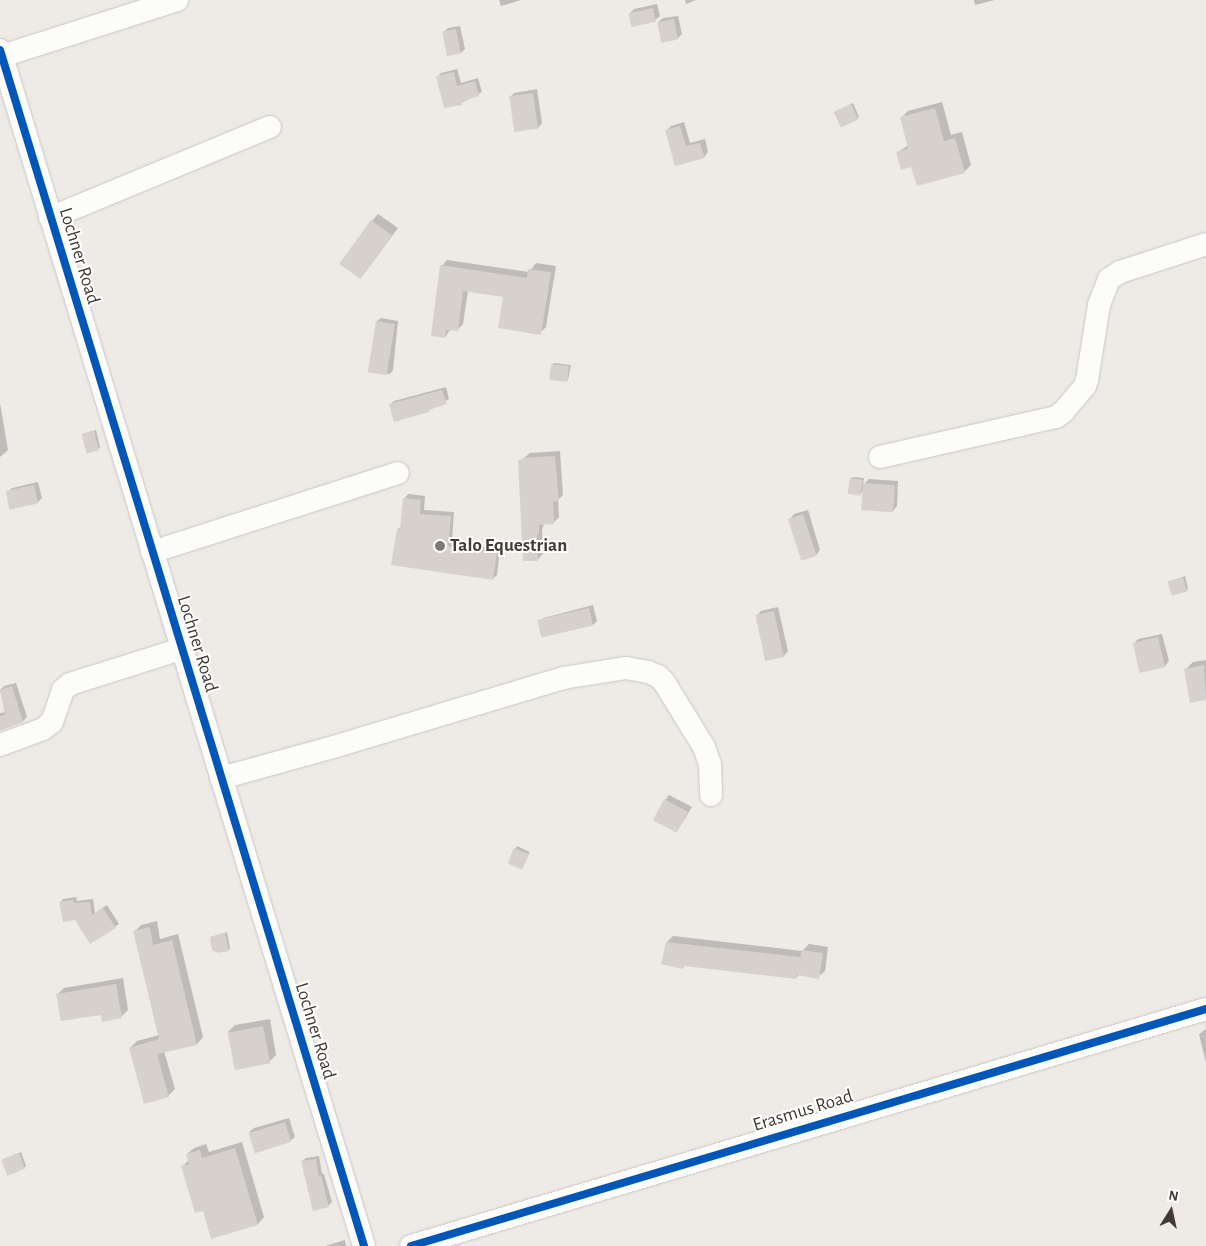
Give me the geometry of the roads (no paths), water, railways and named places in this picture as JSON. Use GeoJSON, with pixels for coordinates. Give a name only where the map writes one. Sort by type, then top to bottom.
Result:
{"type":"FeatureCollection","features":[{"type":"Feature","properties":{"kind":"street"},"geometry":{"type":"LineString","coordinates":[[1,53],[177,0]]}},
{"type":"Feature","properties":{"kind":"street","name":"Lochner Road"},"geometry":{"type":"LineString","coordinates":[[1,53],[364,1246]]}},
{"type":"Feature","properties":{"kind":"street"},"geometry":{"type":"LineString","coordinates":[[50,218],[270,127]]}},
{"type":"Feature","properties":{"kind":"street"},"geometry":{"type":"LineString","coordinates":[[880,457],[1056,417],[1087,380],[1099,305],[1109,279],[1120,272],[1206,244]]}},
{"type":"Feature","properties":{"kind":"street"},"geometry":{"type":"LineString","coordinates":[[152,552],[398,473]]}},
{"type":"Feature","properties":{"kind":"street"},"geometry":{"type":"LineString","coordinates":[[0,745],[42,729],[52,722],[63,690],[70,684],[181,648]]}},
{"type":"Feature","properties":{"kind":"street"},"geometry":{"type":"LineString","coordinates":[[221,778],[330,748],[563,678],[626,668],[648,672],[658,676],[664,682],[704,747],[710,764],[711,795]]}},
{"type":"Feature","properties":{"kind":"street","name":"Erasmus Road"},"geometry":{"type":"LineString","coordinates":[[411,1246],[1206,1008]]}},
{"type":"Feature","properties":{"kind":"place","name":"Talo Equestrian"},"geometry":{"type":"Point","coordinates":[440,546]}}]}
